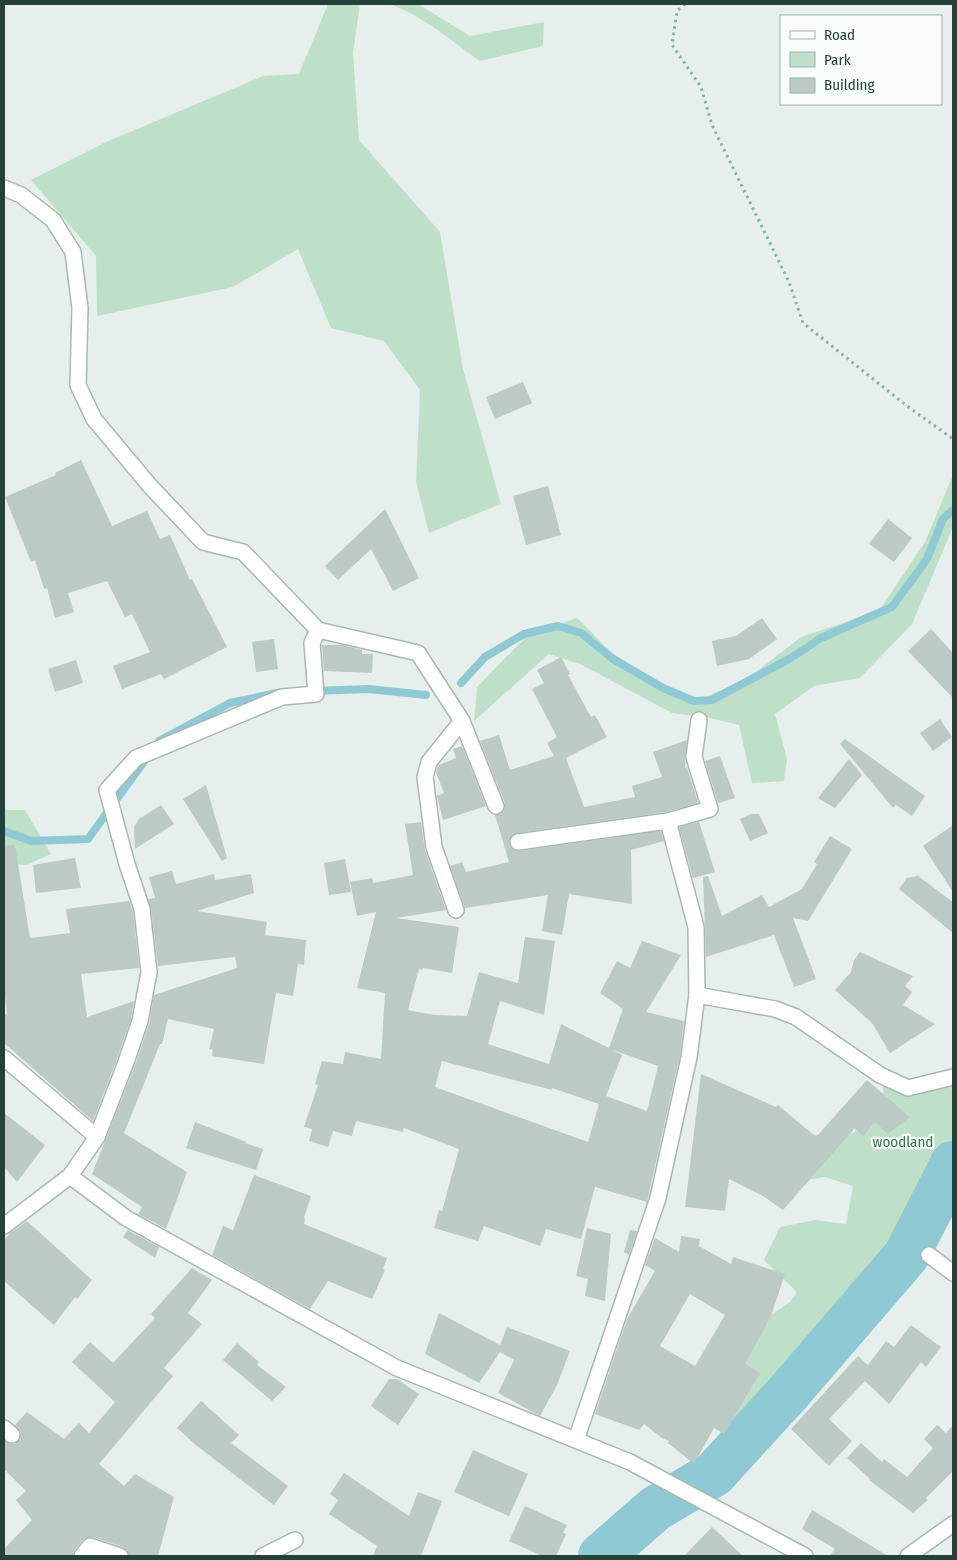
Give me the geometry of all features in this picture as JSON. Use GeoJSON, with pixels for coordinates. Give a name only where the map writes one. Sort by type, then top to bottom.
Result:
{"type":"FeatureCollection","features":[{"type":"Feature","properties":{"kind":"street"},"geometry":{"type":"LineString","coordinates":[[4,188],[21,195],[53,220],[73,252],[80,308],[78,385],[94,419],[150,486],[203,542],[243,552],[318,630],[418,653],[462,721],[496,806]]}},
{"type":"Feature","properties":{"kind":"street"},"geometry":{"type":"LineString","coordinates":[[4,1226],[70,1176],[97,1137],[140,1021],[149,972],[142,909],[127,864],[107,790],[136,758],[282,697],[316,694],[312,643],[318,630]]}},
{"type":"Feature","properties":{"kind":"street"},"geometry":{"type":"LineString","coordinates":[[518,842],[668,821],[710,809],[694,757],[699,720]]}},
{"type":"Feature","properties":{"kind":"street"},"geometry":{"type":"LineString","coordinates":[[456,910],[434,847],[425,777],[429,762],[462,721]]}},
{"type":"Feature","properties":{"kind":"street"},"geometry":{"type":"LineString","coordinates":[[576,1440],[658,1198],[689,1056],[697,995],[696,927],[668,821]]}},
{"type":"Feature","properties":{"kind":"street"},"geometry":{"type":"LineString","coordinates":[[697,995],[776,1009],[796,1017],[880,1075],[908,1088],[953,1076]]}},
{"type":"Feature","properties":{"kind":"street"},"geometry":{"type":"LineString","coordinates":[[4,1058],[97,1137]]}},
{"type":"Feature","properties":{"kind":"street"},"geometry":{"type":"LineString","coordinates":[[70,1176],[126,1218],[397,1368],[630,1462],[805,1556]]}},
{"type":"Feature","properties":{"kind":"street"},"geometry":{"type":"LineString","coordinates":[[929,1255],[953,1273]]}},
{"type":"Feature","properties":{"kind":"street"},"geometry":{"type":"LineString","coordinates":[[915,1554],[953,1524]]}},
{"type":"Feature","properties":{"kind":"street"},"geometry":{"type":"LineString","coordinates":[[263,1556],[295,1540]]}},
{"type":"Feature","properties":{"kind":"street"},"geometry":{"type":"LineString","coordinates":[[82,1556],[90,1546],[120,1556]]}},
{"type":"Feature","properties":{"kind":"path"},"geometry":{"type":"LineString","coordinates":[[685,4],[677,11],[672,44],[701,87],[712,125],[789,282],[803,323],[906,406],[953,439]]}},
{"type":"Feature","properties":{"kind":"green space"},"geometry":{"type":"Polygon","coordinates":[[[328,4],[360,4],[353,53],[359,140],[440,232],[463,369],[501,504],[429,533],[416,482],[420,390],[384,341],[331,328],[298,249],[233,287],[97,316],[96,256],[31,180],[106,142],[263,76],[299,74],[328,4]]]}},
{"type":"Feature","properties":{"kind":"green space"},"geometry":{"type":"Polygon","coordinates":[[[388,4],[418,4],[470,36],[544,22],[543,46],[480,61],[413,14],[388,4]]]}},
{"type":"Feature","properties":{"kind":"green space"},"geometry":{"type":"Polygon","coordinates":[[[953,475],[953,527],[912,624],[860,678],[814,686],[775,714],[787,759],[784,781],[752,783],[739,725],[710,718],[672,713],[582,665],[549,654],[474,721],[477,687],[529,634],[577,618],[611,652],[691,703],[747,679],[801,637],[879,611],[925,542],[953,475]]]}},
{"type":"Feature","properties":{"kind":"green space"},"geometry":{"type":"Polygon","coordinates":[[[4,810],[25,810],[51,854],[26,865],[4,863],[4,810]]]}},
{"type":"Feature","properties":{"kind":"green space","name":"woodland"},"geometry":{"type":"Polygon","coordinates":[[[882,1079],[904,1094],[953,1079],[953,1153],[897,1243],[866,1284],[862,1298],[799,1360],[784,1392],[750,1428],[713,1419],[771,1315],[790,1302],[797,1292],[764,1260],[780,1227],[815,1220],[846,1224],[853,1186],[825,1177],[781,1184],[800,1130],[836,1141],[855,1132],[858,1101],[884,1095],[882,1079]]]}},
{"type":"Feature","properties":{"kind":"building"},"geometry":{"type":"Polygon","coordinates":[[[523,382],[532,403],[495,419],[486,397],[523,382]]]}},
{"type":"Feature","properties":{"kind":"building"},"geometry":{"type":"Polygon","coordinates":[[[81,460],[112,526],[147,511],[160,539],[170,535],[190,580],[192,579],[227,647],[164,679],[161,674],[122,689],[113,666],[150,652],[132,614],[125,617],[107,581],[68,593],[74,612],[55,618],[47,588],[44,589],[35,560],[31,562],[5,497],[56,475],[55,473],[81,460]]]}},
{"type":"Feature","properties":{"kind":"building"},"geometry":{"type":"Polygon","coordinates":[[[548,486],[561,535],[526,545],[513,496],[548,486]]]}},
{"type":"Feature","properties":{"kind":"building"},"geometry":{"type":"Polygon","coordinates":[[[385,509],[419,578],[393,591],[371,549],[338,580],[325,566],[385,509]]]}},
{"type":"Feature","properties":{"kind":"building"},"geometry":{"type":"Polygon","coordinates":[[[888,519],[912,538],[894,562],[869,544],[888,519]]]}},
{"type":"Feature","properties":{"kind":"building"},"geometry":{"type":"Polygon","coordinates":[[[762,618],[777,639],[749,659],[717,666],[712,641],[736,636],[762,618]]]}},
{"type":"Feature","properties":{"kind":"building"},"geometry":{"type":"Polygon","coordinates":[[[931,629],[953,653],[953,698],[908,651],[931,629]]]}},
{"type":"Feature","properties":{"kind":"building"},"geometry":{"type":"Polygon","coordinates":[[[274,639],[278,669],[256,672],[252,642],[274,639]]]}},
{"type":"Feature","properties":{"kind":"building"},"geometry":{"type":"Polygon","coordinates":[[[322,645],[343,645],[362,650],[362,654],[373,654],[372,673],[324,671],[322,645]]]}},
{"type":"Feature","properties":{"kind":"building"},"geometry":{"type":"Polygon","coordinates":[[[561,657],[570,674],[568,675],[591,717],[595,715],[607,737],[566,758],[584,807],[635,797],[632,786],[662,777],[653,752],[687,740],[685,768],[687,767],[698,803],[666,812],[512,835],[509,843],[510,847],[519,851],[661,831],[664,841],[631,850],[632,904],[569,894],[562,935],[542,931],[548,895],[465,908],[450,866],[462,862],[466,872],[509,862],[495,815],[504,811],[505,803],[480,741],[499,735],[510,770],[554,756],[547,743],[557,737],[532,689],[544,683],[537,670],[561,657]]]}},
{"type":"Feature","properties":{"kind":"building"},"geometry":{"type":"Polygon","coordinates":[[[76,660],[83,683],[55,692],[48,669],[76,660]]]}},
{"type":"Feature","properties":{"kind":"building"},"geometry":{"type":"Polygon","coordinates":[[[940,719],[952,737],[933,751],[920,733],[940,719]]]}},
{"type":"Feature","properties":{"kind":"building"},"geometry":{"type":"Polygon","coordinates":[[[845,739],[925,796],[912,816],[896,805],[893,808],[840,744],[845,739]]]}},
{"type":"Feature","properties":{"kind":"building"},"geometry":{"type":"Polygon","coordinates":[[[462,746],[486,806],[443,820],[437,796],[444,793],[436,772],[439,765],[456,758],[453,749],[462,746]]]}},
{"type":"Feature","properties":{"kind":"building"},"geometry":{"type":"Polygon","coordinates":[[[720,756],[735,798],[718,803],[705,761],[720,756]]]}},
{"type":"Feature","properties":{"kind":"building"},"geometry":{"type":"Polygon","coordinates":[[[849,759],[862,775],[835,808],[818,798],[849,759]]]}},
{"type":"Feature","properties":{"kind":"building"},"geometry":{"type":"Polygon","coordinates":[[[206,785],[227,858],[222,861],[183,799],[206,785]]]}},
{"type":"Feature","properties":{"kind":"building"},"geometry":{"type":"Polygon","coordinates":[[[161,805],[174,824],[135,849],[134,827],[139,819],[161,805]]]}},
{"type":"Feature","properties":{"kind":"building"},"geometry":{"type":"Polygon","coordinates":[[[751,814],[759,814],[768,833],[750,841],[740,819],[751,814]]]}},
{"type":"Feature","properties":{"kind":"building"},"geometry":{"type":"Polygon","coordinates":[[[421,822],[425,850],[446,910],[396,918],[459,927],[452,973],[419,969],[408,1010],[434,1015],[467,1016],[479,972],[518,983],[525,937],[555,941],[544,1015],[500,1001],[488,1044],[549,1064],[561,1024],[609,1048],[623,1009],[600,993],[617,961],[630,968],[642,941],[681,955],[646,1012],[684,1021],[680,1055],[647,1202],[595,1187],[581,1239],[546,1229],[540,1246],[484,1226],[478,1241],[434,1228],[439,1210],[442,1211],[459,1149],[404,1128],[403,1132],[356,1121],[352,1136],[333,1131],[328,1147],[309,1141],[312,1129],[304,1127],[318,1085],[315,1084],[322,1061],[343,1064],[345,1052],[381,1059],[385,993],[357,988],[376,912],[357,916],[350,882],[372,878],[373,883],[413,875],[405,824],[421,822]],[[613,1050],[622,1055],[606,1096],[647,1111],[658,1066],[613,1050]],[[442,1061],[435,1087],[588,1142],[599,1104],[552,1088],[552,1090],[442,1061]]]}},
{"type":"Feature","properties":{"kind":"building"},"geometry":{"type":"Polygon","coordinates":[[[699,822],[715,872],[693,878],[679,827],[699,822]]]}},
{"type":"Feature","properties":{"kind":"building"},"geometry":{"type":"Polygon","coordinates":[[[953,825],[953,892],[923,846],[953,825]]]}},
{"type":"Feature","properties":{"kind":"building"},"geometry":{"type":"Polygon","coordinates":[[[830,836],[852,849],[808,921],[793,918],[816,979],[794,987],[774,935],[706,957],[703,877],[708,876],[722,916],[762,895],[769,907],[802,889],[817,864],[814,862],[830,836]]]}},
{"type":"Feature","properties":{"kind":"building"},"geometry":{"type":"Polygon","coordinates":[[[15,845],[30,938],[70,933],[66,909],[129,901],[133,911],[139,968],[81,974],[87,1017],[134,1001],[131,1019],[93,1121],[4,1043],[4,1015],[7,1014],[4,988],[4,846],[15,845]]]}},
{"type":"Feature","properties":{"kind":"building"},"geometry":{"type":"Polygon","coordinates":[[[75,858],[81,888],[36,893],[33,865],[75,858]]]}},
{"type":"Feature","properties":{"kind":"building"},"geometry":{"type":"Polygon","coordinates":[[[345,859],[351,892],[329,895],[324,863],[345,859]]]}},
{"type":"Feature","properties":{"kind":"building"},"geometry":{"type":"Polygon","coordinates":[[[172,871],[176,884],[214,874],[215,880],[251,874],[254,893],[197,911],[267,922],[265,935],[306,940],[304,965],[298,964],[293,996],[276,993],[264,1064],[212,1056],[213,1050],[209,1049],[214,1029],[168,1019],[162,1044],[160,1044],[124,1133],[187,1172],[166,1229],[138,1214],[142,1207],[92,1174],[134,1068],[149,1024],[154,995],[237,968],[235,957],[158,966],[151,908],[148,899],[155,898],[149,877],[172,871]]]}},
{"type":"Feature","properties":{"kind":"building"},"geometry":{"type":"Polygon","coordinates":[[[918,876],[953,902],[953,933],[899,889],[907,878],[918,876]]]}},
{"type":"Feature","properties":{"kind":"building"},"geometry":{"type":"Polygon","coordinates":[[[860,952],[913,976],[905,986],[912,992],[903,1005],[935,1024],[890,1053],[872,1023],[835,990],[851,972],[854,960],[860,952]]]}},
{"type":"Feature","properties":{"kind":"building"},"geometry":{"type":"Polygon","coordinates":[[[701,1074],[776,1107],[778,1105],[816,1137],[867,1080],[910,1117],[888,1134],[875,1122],[863,1136],[855,1128],[783,1210],[763,1196],[729,1179],[725,1211],[685,1207],[701,1074]]]}},
{"type":"Feature","properties":{"kind":"building"},"geometry":{"type":"Polygon","coordinates":[[[4,1113],[45,1145],[17,1182],[4,1167],[4,1113]]]}},
{"type":"Feature","properties":{"kind":"building"},"geometry":{"type":"Polygon","coordinates":[[[195,1122],[263,1149],[256,1170],[186,1148],[195,1122]]]}},
{"type":"Feature","properties":{"kind":"building"},"geometry":{"type":"Polygon","coordinates":[[[254,1175],[311,1196],[304,1224],[387,1258],[383,1269],[385,1270],[372,1299],[328,1281],[310,1309],[212,1255],[223,1226],[233,1230],[254,1175]]]}},
{"type":"Feature","properties":{"kind":"building"},"geometry":{"type":"Polygon","coordinates":[[[27,1221],[92,1280],[77,1299],[75,1297],[54,1325],[4,1281],[4,1240],[10,1233],[27,1221]]]}},
{"type":"Feature","properties":{"kind":"building"},"geometry":{"type":"Polygon","coordinates":[[[587,1228],[611,1234],[605,1301],[585,1296],[588,1279],[576,1276],[587,1228]]]}},
{"type":"Feature","properties":{"kind":"building"},"geometry":{"type":"Polygon","coordinates":[[[128,1230],[159,1247],[155,1258],[123,1237],[128,1230]]]}},
{"type":"Feature","properties":{"kind":"building"},"geometry":{"type":"Polygon","coordinates":[[[630,1230],[637,1231],[629,1255],[624,1252],[630,1230]]]}},
{"type":"Feature","properties":{"kind":"building"},"geometry":{"type":"Polygon","coordinates":[[[681,1236],[700,1239],[699,1246],[731,1264],[733,1257],[785,1274],[771,1316],[745,1364],[760,1373],[724,1434],[714,1428],[694,1464],[668,1443],[669,1441],[644,1424],[639,1430],[595,1414],[627,1319],[655,1271],[645,1265],[655,1238],[679,1252],[681,1236]],[[690,1294],[660,1346],[695,1366],[725,1315],[690,1294]]]}},
{"type":"Feature","properties":{"kind":"building"},"geometry":{"type":"Polygon","coordinates":[[[192,1268],[212,1280],[188,1313],[202,1324],[164,1368],[173,1376],[99,1464],[124,1486],[135,1474],[174,1497],[158,1556],[129,1556],[127,1550],[123,1547],[88,1537],[75,1550],[73,1556],[4,1556],[4,1549],[32,1520],[16,1500],[26,1491],[4,1469],[4,1440],[11,1444],[19,1441],[21,1432],[15,1425],[27,1412],[64,1439],[79,1423],[89,1433],[115,1402],[72,1362],[90,1342],[113,1363],[155,1318],[151,1314],[192,1268]]]}},
{"type":"Feature","properties":{"kind":"building"},"geometry":{"type":"Polygon","coordinates":[[[439,1313],[500,1345],[507,1327],[570,1351],[557,1385],[540,1416],[498,1393],[514,1360],[500,1352],[479,1383],[425,1354],[439,1313]]]}},
{"type":"Feature","properties":{"kind":"building"},"geometry":{"type":"Polygon","coordinates":[[[911,1325],[941,1347],[926,1367],[921,1362],[889,1404],[865,1381],[829,1419],[852,1441],[829,1466],[791,1429],[858,1356],[868,1365],[886,1341],[894,1347],[911,1325]]]}},
{"type":"Feature","properties":{"kind":"building"},"geometry":{"type":"Polygon","coordinates":[[[237,1343],[259,1362],[257,1365],[286,1387],[272,1401],[223,1360],[237,1343]]]}},
{"type":"Feature","properties":{"kind":"building"},"geometry":{"type":"Polygon","coordinates":[[[389,1379],[397,1379],[419,1394],[398,1425],[371,1406],[389,1379]]]}},
{"type":"Feature","properties":{"kind":"building"},"geometry":{"type":"Polygon","coordinates":[[[201,1401],[239,1435],[231,1443],[288,1486],[274,1505],[197,1446],[177,1428],[201,1401]]]}},
{"type":"Feature","properties":{"kind":"building"},"geometry":{"type":"Polygon","coordinates":[[[937,1425],[946,1433],[953,1425],[953,1471],[926,1498],[928,1500],[913,1513],[869,1480],[847,1458],[861,1443],[882,1462],[884,1459],[907,1477],[933,1448],[924,1439],[937,1425]]]}},
{"type":"Feature","properties":{"kind":"building"},"geometry":{"type":"Polygon","coordinates":[[[473,1450],[528,1474],[509,1516],[454,1492],[473,1450]]]}},
{"type":"Feature","properties":{"kind":"building"},"geometry":{"type":"Polygon","coordinates":[[[344,1473],[409,1516],[418,1492],[442,1501],[421,1556],[373,1556],[377,1546],[329,1514],[338,1500],[330,1494],[344,1473]]]}},
{"type":"Feature","properties":{"kind":"building"},"geometry":{"type":"Polygon","coordinates":[[[525,1506],[567,1525],[563,1533],[566,1534],[556,1556],[542,1556],[509,1541],[525,1506]]]}},
{"type":"Feature","properties":{"kind":"building"},"geometry":{"type":"Polygon","coordinates":[[[812,1510],[888,1556],[830,1556],[835,1549],[802,1529],[812,1510]]]}},
{"type":"Feature","properties":{"kind":"building"},"geometry":{"type":"Polygon","coordinates":[[[712,1527],[743,1556],[684,1556],[712,1527]]]}},
{"type":"Feature","properties":{"kind":"waterway"},"geometry":{"type":"LineString","coordinates":[[461,683],[485,657],[524,634],[558,626],[581,633],[613,659],[663,688],[694,701],[712,700],[791,658],[821,638],[892,607],[927,559],[943,519],[953,510]]}},
{"type":"Feature","properties":{"kind":"waterway"},"geometry":{"type":"LineString","coordinates":[[313,691],[369,689],[426,695]]}},
{"type":"Feature","properties":{"kind":"waterway"},"geometry":{"type":"LineString","coordinates":[[159,741],[230,703],[282,692]]}},
{"type":"Feature","properties":{"kind":"waterway"},"geometry":{"type":"LineString","coordinates":[[4,831],[31,841],[88,839],[148,756]]}},
{"type":"Feature","properties":{"kind":"waterway"},"geometry":{"type":"LineString","coordinates":[[601,1556],[656,1508],[714,1474],[788,1393],[906,1256],[953,1164]]}}]}
